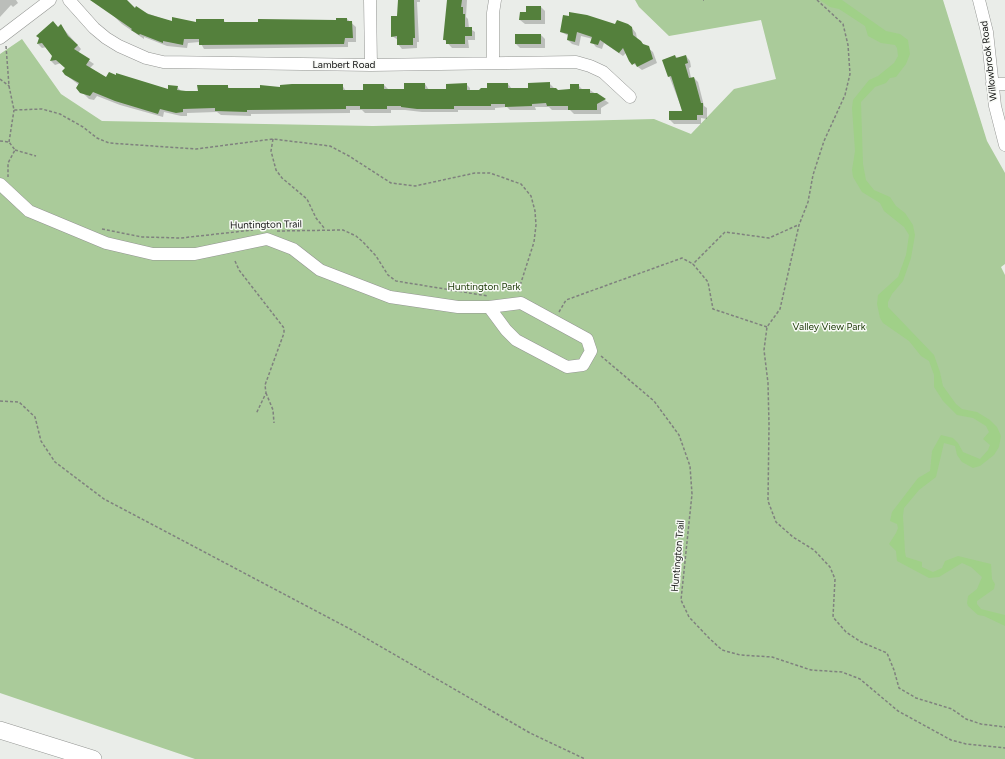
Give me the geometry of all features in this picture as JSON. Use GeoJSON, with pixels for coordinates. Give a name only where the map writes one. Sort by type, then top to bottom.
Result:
{"type":"FeatureCollection","features":[{"type":"Feature","properties":{"kind":"highway"},"geometry":{"type":"LineString","coordinates":[[0,730],[93,759]]}},
{"type":"Feature","properties":{"kind":"street"},"geometry":{"type":"LineString","coordinates":[[3,36],[50,0]]}},
{"type":"Feature","properties":{"kind":"street","name":"Lambert Road"},"geometry":{"type":"LineString","coordinates":[[69,0],[94,28],[106,38],[119,46],[146,58],[163,62],[371,65],[493,63],[583,64],[597,69],[608,76],[630,97]]}},
{"type":"Feature","properties":{"kind":"street"},"geometry":{"type":"LineString","coordinates":[[370,0],[371,65]]}},
{"type":"Feature","properties":{"kind":"street"},"geometry":{"type":"LineString","coordinates":[[493,63],[493,13],[495,0]]}},
{"type":"Feature","properties":{"kind":"street","name":"Willowbrook Road"},"geometry":{"type":"LineString","coordinates":[[979,0],[987,32],[997,121],[1005,145]]}},
{"type":"Feature","properties":{"kind":"street"},"geometry":{"type":"LineString","coordinates":[[992,84],[1005,84]]}},
{"type":"Feature","properties":{"kind":"street"},"geometry":{"type":"LineString","coordinates":[[6,183],[29,211],[106,243],[153,254],[196,254],[267,239],[293,249],[320,270],[390,296],[458,307],[490,302],[521,303],[587,339],[591,351],[583,364],[567,367],[516,340],[506,330],[490,302]]}},
{"type":"Feature","properties":{"kind":"path"},"geometry":{"type":"LineString","coordinates":[[818,0],[843,24],[848,45],[850,74],[845,95],[824,141],[813,175],[808,202],[799,225],[780,309],[766,327],[764,350],[768,383],[768,501],[776,522],[793,537],[814,550],[830,567],[835,579],[833,617],[846,632],[861,642],[887,653],[899,688],[916,698],[952,709],[966,719],[981,724],[1005,727]]}},
{"type":"Feature","properties":{"kind":"path"},"geometry":{"type":"LineString","coordinates":[[3,36],[9,86],[14,110],[9,142],[15,150],[36,156]]}},
{"type":"Feature","properties":{"kind":"path"},"geometry":{"type":"LineString","coordinates":[[0,79],[9,86]]}},
{"type":"Feature","properties":{"kind":"path"},"geometry":{"type":"LineString","coordinates":[[14,110],[42,109],[60,114],[83,127],[97,138],[109,143],[196,149],[273,139],[330,146],[349,156],[391,183],[415,186],[460,176],[482,173],[504,177],[522,184],[531,196],[535,211],[536,225],[534,242],[517,294]]}},
{"type":"Feature","properties":{"kind":"path"},"geometry":{"type":"LineString","coordinates":[[273,139],[272,151],[276,170],[282,178],[307,199],[316,218],[325,229]]}},
{"type":"Feature","properties":{"kind":"path"},"geometry":{"type":"LineString","coordinates":[[0,141],[9,142]]}},
{"type":"Feature","properties":{"kind":"path"},"geometry":{"type":"LineString","coordinates":[[6,183],[8,177],[8,163],[15,150]]}},
{"type":"Feature","properties":{"kind":"path"},"geometry":{"type":"LineString","coordinates":[[693,264],[725,232],[769,238],[799,225]]}},
{"type":"Feature","properties":{"kind":"path","name":"Huntington Trail"},"geometry":{"type":"LineString","coordinates":[[99,228],[142,237],[181,238],[244,230],[258,230]]}},
{"type":"Feature","properties":{"kind":"path","name":"Huntington Trail"},"geometry":{"type":"LineString","coordinates":[[273,231],[308,232],[325,229],[343,230],[356,236],[376,256],[388,275],[396,281],[490,302]]}},
{"type":"Feature","properties":{"kind":"path"},"geometry":{"type":"LineString","coordinates":[[555,321],[566,300],[682,258],[693,264],[708,282],[713,309],[766,327]]}},
{"type":"Feature","properties":{"kind":"path"},"geometry":{"type":"LineString","coordinates":[[235,260],[239,270],[284,328],[284,333],[265,385],[266,393],[273,410],[274,423]]}},
{"type":"Feature","properties":{"kind":"path","name":"Huntington Trail"},"geometry":{"type":"LineString","coordinates":[[591,351],[598,354],[622,372],[654,401],[679,435],[690,466],[692,494],[681,600],[689,617],[709,638],[722,650],[740,655],[772,657],[811,670],[842,672],[860,679],[898,711],[951,740],[966,744],[1005,748]]}},
{"type":"Feature","properties":{"kind":"path"},"geometry":{"type":"LineString","coordinates":[[256,414],[266,393]]}},
{"type":"Feature","properties":{"kind":"path"},"geometry":{"type":"LineString","coordinates":[[0,401],[19,402],[34,417],[41,441],[54,462],[104,499],[352,630],[530,733],[585,759]]}},
{"type":"Feature","properties":{"kind":"green space"},"geometry":{"type":"Polygon","coordinates":[[[635,0],[943,0],[987,141],[1005,173],[1005,264],[1001,267],[1005,275],[1005,759],[195,759],[0,693],[0,54],[22,39],[61,94],[102,121],[373,126],[654,119],[691,134],[734,89],[776,79],[761,20],[669,36],[639,7],[635,0]]]}},
{"type":"Feature","properties":{"kind":"shaded area"},"geometry":{"type":"Polygon","coordinates":[[[820,0],[842,0],[886,31],[900,34],[908,40],[910,54],[906,64],[896,77],[890,78],[886,83],[875,87],[861,102],[863,164],[866,180],[874,190],[890,197],[896,206],[905,213],[913,225],[915,235],[911,258],[903,281],[892,294],[888,302],[888,307],[934,355],[943,386],[956,404],[962,409],[977,412],[990,420],[997,427],[1001,436],[999,447],[994,455],[980,466],[973,468],[962,462],[957,455],[955,446],[944,443],[936,477],[919,490],[904,508],[903,516],[906,557],[922,562],[922,567],[933,572],[942,568],[945,561],[958,556],[991,564],[992,579],[995,584],[994,589],[977,601],[977,604],[981,609],[1005,615],[1005,626],[984,616],[978,615],[968,606],[968,596],[977,589],[982,577],[971,567],[962,563],[939,577],[929,578],[897,561],[896,551],[889,544],[898,528],[897,524],[890,521],[892,512],[918,478],[930,471],[932,451],[941,435],[953,438],[963,452],[980,459],[988,450],[990,445],[983,439],[989,432],[986,426],[973,418],[957,415],[943,401],[934,387],[934,375],[929,361],[921,356],[909,341],[883,323],[880,318],[877,304],[878,295],[898,277],[906,255],[909,235],[904,227],[884,211],[880,203],[862,192],[853,177],[852,170],[855,151],[852,108],[853,100],[869,80],[878,76],[894,63],[898,56],[897,48],[895,45],[881,43],[868,36],[865,26],[839,9],[830,7],[820,0]]]}},
{"type":"Feature","properties":{"kind":"building"},"geometry":{"type":"Polygon","coordinates":[[[90,0],[127,0],[135,8],[136,6],[148,14],[172,21],[172,17],[196,22],[196,19],[224,19],[224,22],[258,22],[258,19],[336,20],[336,18],[347,18],[347,21],[352,21],[353,38],[345,38],[344,44],[199,45],[199,39],[184,39],[183,45],[163,41],[163,43],[140,34],[139,35],[90,0]]]}},
{"type":"Feature","properties":{"kind":"building"},"geometry":{"type":"Polygon","coordinates":[[[398,0],[414,0],[415,38],[413,38],[413,45],[397,45],[397,36],[391,37],[391,16],[397,16],[398,0]]]}},
{"type":"Feature","properties":{"kind":"building"},"geometry":{"type":"Polygon","coordinates":[[[447,0],[462,0],[461,7],[463,7],[463,14],[465,14],[465,27],[472,27],[472,36],[465,36],[465,44],[446,44],[446,40],[443,40],[447,0]]]}},
{"type":"Feature","properties":{"kind":"building"},"geometry":{"type":"Polygon","coordinates":[[[526,6],[541,6],[541,20],[519,20],[520,12],[526,12],[526,6]]]}},
{"type":"Feature","properties":{"kind":"building"},"geometry":{"type":"Polygon","coordinates":[[[569,12],[587,15],[615,24],[617,20],[628,24],[632,27],[633,35],[643,44],[649,46],[653,59],[637,67],[635,63],[632,65],[629,61],[623,48],[619,53],[600,40],[598,45],[590,43],[592,37],[577,32],[575,42],[567,40],[568,34],[560,32],[563,15],[569,16],[569,12]]]}},
{"type":"Feature","properties":{"kind":"building"},"geometry":{"type":"Polygon","coordinates":[[[53,21],[58,27],[61,24],[68,36],[78,45],[74,49],[90,59],[86,65],[106,77],[109,72],[116,75],[116,73],[168,89],[168,85],[178,86],[177,90],[198,91],[197,85],[228,85],[228,88],[260,88],[260,85],[280,87],[280,85],[292,84],[343,84],[343,90],[363,90],[363,84],[384,84],[384,89],[404,89],[404,83],[425,83],[425,89],[446,89],[446,84],[467,83],[467,90],[479,90],[481,88],[487,88],[487,83],[508,83],[508,88],[528,88],[528,83],[550,82],[550,88],[556,88],[558,90],[570,89],[570,84],[579,84],[579,89],[590,89],[590,93],[597,93],[606,99],[597,104],[597,110],[568,110],[568,106],[547,106],[546,103],[532,104],[532,106],[505,107],[505,104],[491,104],[491,106],[454,106],[454,109],[417,109],[401,106],[387,106],[387,109],[360,109],[360,106],[346,106],[346,109],[247,110],[247,112],[215,111],[215,108],[183,109],[183,112],[176,113],[160,109],[158,114],[115,101],[93,92],[90,96],[80,93],[76,88],[79,83],[65,75],[62,71],[65,68],[56,60],[50,61],[52,56],[42,43],[37,44],[39,38],[36,36],[53,21]]]}},
{"type":"Feature","properties":{"kind":"building"},"geometry":{"type":"Polygon","coordinates":[[[515,34],[541,34],[541,44],[515,44],[515,34]]]}},
{"type":"Feature","properties":{"kind":"building"},"geometry":{"type":"Polygon","coordinates":[[[675,55],[676,58],[686,55],[688,63],[685,64],[689,78],[694,77],[701,103],[703,103],[703,115],[697,115],[697,120],[669,120],[669,111],[682,111],[671,76],[668,77],[662,60],[675,55]]]}},
{"type":"Feature","properties":{"kind":"park label","name":"Huntington Park"},"geometry":{"type":"Point","coordinates":[484,287]}},
{"type":"Feature","properties":{"kind":"park label","name":"Valley View Park"},"geometry":{"type":"Point","coordinates":[829,327]}}]}
